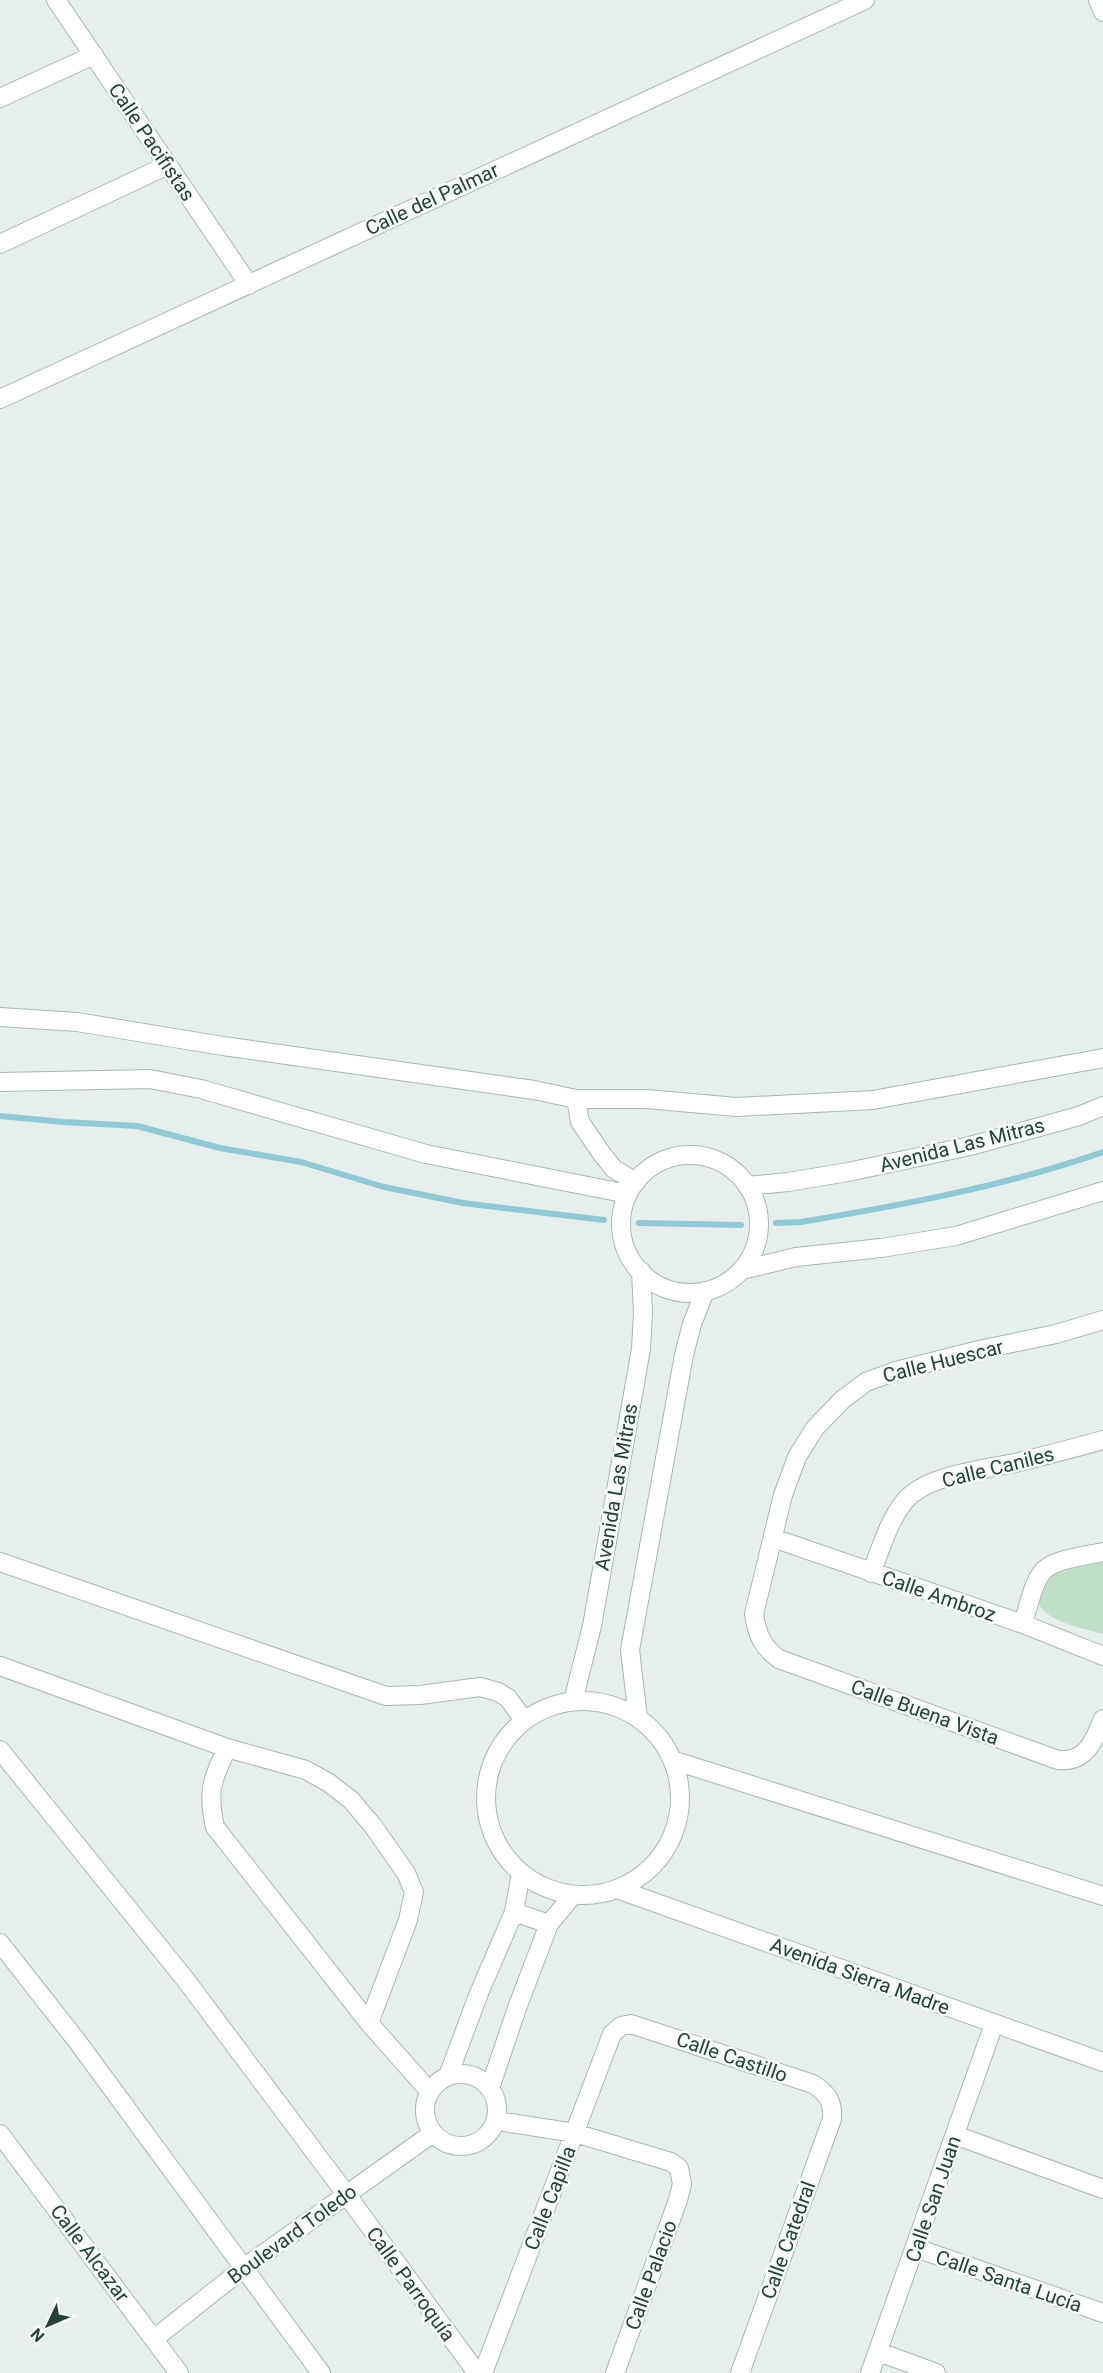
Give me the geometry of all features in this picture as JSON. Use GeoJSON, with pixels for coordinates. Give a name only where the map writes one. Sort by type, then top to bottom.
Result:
{"type":"FeatureCollection","features":[{"type":"Feature","properties":{"kind":"street","name":"Calle Pacifistas"},"geometry":{"type":"LineString","coordinates":[[56,0],[249,285]]}},
{"type":"Feature","properties":{"kind":"street","name":"Calle del Palmar"},"geometry":{"type":"LineString","coordinates":[[0,399],[865,0]]}},
{"type":"Feature","properties":{"kind":"street"},"geometry":{"type":"LineString","coordinates":[[1098,0],[1103,12]]}},
{"type":"Feature","properties":{"kind":"street"},"geometry":{"type":"LineString","coordinates":[[0,98],[93,55]]}},
{"type":"Feature","properties":{"kind":"street"},"geometry":{"type":"LineString","coordinates":[[0,244],[168,165]]}},
{"type":"Feature","properties":{"kind":"street"},"geometry":{"type":"LineString","coordinates":[[0,1017],[77,1022],[223,1046],[534,1090],[576,1099],[647,1099],[736,1107],[873,1100],[1103,1058]]}},
{"type":"Feature","properties":{"kind":"street"},"geometry":{"type":"LineString","coordinates":[[0,1082],[150,1079],[201,1089],[426,1154],[632,1188]]}},
{"type":"Feature","properties":{"kind":"street"},"geometry":{"type":"LineString","coordinates":[[576,1099],[580,1122],[602,1154],[632,1188]]}},
{"type":"Feature","properties":{"kind":"street","name":"Avenida Las Mitras"},"geometry":{"type":"LineString","coordinates":[[747,1186],[848,1172],[970,1146],[1079,1116],[1103,1107]]}},
{"type":"Feature","properties":{"kind":"street"},"geometry":{"type":"LineString","coordinates":[[742,1270],[756,1244],[759,1229],[758,1214],[747,1186],[725,1165],[697,1156],[668,1159],[645,1172],[632,1188],[622,1213],[622,1234],[629,1254],[641,1271],[651,1281],[677,1292],[705,1291],[725,1283],[742,1270],[796,1257],[881,1248],[956,1236],[1103,1191]]}},
{"type":"Feature","properties":{"kind":"street","name":"Avenida Las Mitras"},"geometry":{"type":"LineString","coordinates":[[573,1701],[592,1626],[641,1349],[643,1313],[641,1271]]}},
{"type":"Feature","properties":{"kind":"street"},"geometry":{"type":"LineString","coordinates":[[638,1718],[630,1650],[684,1355],[692,1324],[705,1291]]}},
{"type":"Feature","properties":{"kind":"street","name":"Calle Huescar"},"geometry":{"type":"LineString","coordinates":[[754,1614],[783,1495],[797,1456],[815,1428],[842,1400],[866,1382],[918,1365],[1056,1334],[1103,1320]]}},
{"type":"Feature","properties":{"kind":"street","name":"Calle Caniles"},"geometry":{"type":"LineString","coordinates":[[871,1572],[891,1523],[905,1500],[925,1486],[948,1477],[1103,1440]]}},
{"type":"Feature","properties":{"kind":"street","name":"Calle Ambroz"},"geometry":{"type":"LineString","coordinates":[[773,1538],[1023,1624],[1103,1656]]}},
{"type":"Feature","properties":{"kind":"street"},"geometry":{"type":"LineString","coordinates":[[1023,1624],[1035,1582],[1042,1570],[1054,1562],[1103,1552]]}},
{"type":"Feature","properties":{"kind":"street"},"geometry":{"type":"LineString","coordinates":[[0,1562],[386,1696],[420,1695],[480,1687],[498,1692],[508,1698],[524,1720]]}},
{"type":"Feature","properties":{"kind":"street","name":"Calle Buena Vista"},"geometry":{"type":"LineString","coordinates":[[754,1614],[758,1634],[764,1645],[779,1659],[1058,1760],[1066,1761],[1083,1755],[1092,1745],[1103,1719]]}},
{"type":"Feature","properties":{"kind":"street"},"geometry":{"type":"LineString","coordinates":[[0,1667],[226,1748],[306,1770],[351,1800],[406,1873],[414,1892],[408,1920],[369,2024]]}},
{"type":"Feature","properties":{"kind":"street"},"geometry":{"type":"LineString","coordinates":[[573,1701],[607,1704],[638,1718],[658,1736],[672,1760],[678,1777],[680,1813],[675,1831],[657,1862],[644,1874],[605,1893],[573,1895],[537,1884],[508,1861],[491,1830],[485,1795],[487,1778],[500,1745],[524,1720],[547,1707],[573,1701]]}},
{"type":"Feature","properties":{"kind":"street"},"geometry":{"type":"LineString","coordinates":[[226,1748],[214,1774],[210,1794],[215,1827],[369,2024],[430,2092]]}},
{"type":"Feature","properties":{"kind":"street","name":"Calle Parroquía"},"geometry":{"type":"LineString","coordinates":[[0,1750],[185,1979],[477,2373]]}},
{"type":"Feature","properties":{"kind":"street"},"geometry":{"type":"LineString","coordinates":[[672,1760],[1103,1896]]}},
{"type":"Feature","properties":{"kind":"street"},"geometry":{"type":"LineString","coordinates":[[448,2076],[479,1993],[514,1912],[521,1873]]}},
{"type":"Feature","properties":{"kind":"street","name":"Avenida Sierra Madre"},"geometry":{"type":"LineString","coordinates":[[617,1889],[1103,2062]]}},
{"type":"Feature","properties":{"kind":"street"},"geometry":{"type":"LineString","coordinates":[[490,2088],[549,1924],[573,1895]]}},
{"type":"Feature","properties":{"kind":"street"},"geometry":{"type":"LineString","coordinates":[[514,1912],[549,1924]]}},
{"type":"Feature","properties":{"kind":"street"},"geometry":{"type":"LineString","coordinates":[[0,1943],[77,2041],[321,2373]]}},
{"type":"Feature","properties":{"kind":"street","name":"Calle Castillo"},"geometry":{"type":"LineString","coordinates":[[621,2026],[631,2024],[641,2026],[813,2084],[826,2092],[832,2107]]}},
{"type":"Feature","properties":{"kind":"street","name":"Calle San Juan"},"geometry":{"type":"LineString","coordinates":[[870,2373],[994,2024]]}},
{"type":"Feature","properties":{"kind":"street","name":"Calle Capilla"},"geometry":{"type":"LineString","coordinates":[[483,2373],[612,2034],[621,2026]]}},
{"type":"Feature","properties":{"kind":"street"},"geometry":{"type":"LineString","coordinates":[[471,2075],[482,2080],[490,2088],[498,2109],[497,2121],[492,2131],[474,2145],[463,2147],[452,2146],[441,2141],[433,2133],[427,2124],[426,2102],[438,2082],[448,2076],[471,2075]]}},
{"type":"Feature","properties":{"kind":"street","name":"Calle Catedral"},"geometry":{"type":"LineString","coordinates":[[740,2373],[832,2119],[832,2107]]}},
{"type":"Feature","properties":{"kind":"street"},"geometry":{"type":"LineString","coordinates":[[497,2121],[575,2133]]}},
{"type":"Feature","properties":{"kind":"street","name":"Boulevard Toledo"},"geometry":{"type":"LineString","coordinates":[[154,2339],[245,2267],[433,2133]]}},
{"type":"Feature","properties":{"kind":"street","name":"Calle Palacio"},"geometry":{"type":"LineString","coordinates":[[575,2133],[671,2162],[679,2168],[682,2176],[678,2200],[615,2373]]}},
{"type":"Feature","properties":{"kind":"street","name":"Calle Alcazar"},"geometry":{"type":"LineString","coordinates":[[0,2134],[179,2373]]}},
{"type":"Feature","properties":{"kind":"street"},"geometry":{"type":"LineString","coordinates":[[955,2135],[1103,2189]]}},
{"type":"Feature","properties":{"kind":"street","name":"Calle Santa Lucía"},"geometry":{"type":"LineString","coordinates":[[916,2248],[1103,2313]]}},
{"type":"Feature","properties":{"kind":"street"},"geometry":{"type":"LineString","coordinates":[[879,2352],[936,2373]]}},
{"type":"Feature","properties":{"kind":"green space"},"geometry":{"type":"Polygon","coordinates":[[[1103,1561],[1103,1634],[1063,1622],[1044,1611],[1039,1604],[1038,1596],[1048,1575],[1103,1561]]]}},
{"type":"Feature","properties":{"kind":"waterway"},"geometry":{"type":"LineString","coordinates":[[0,1116],[137,1126],[220,1148],[301,1162],[384,1187],[463,1203],[604,1220]]}},
{"type":"Feature","properties":{"kind":"waterway"},"geometry":{"type":"LineString","coordinates":[[776,1223],[801,1222],[877,1209],[991,1185],[1103,1152]]}},
{"type":"Feature","properties":{"kind":"waterway"},"geometry":{"type":"LineString","coordinates":[[639,1223],[741,1225]]}}]}
